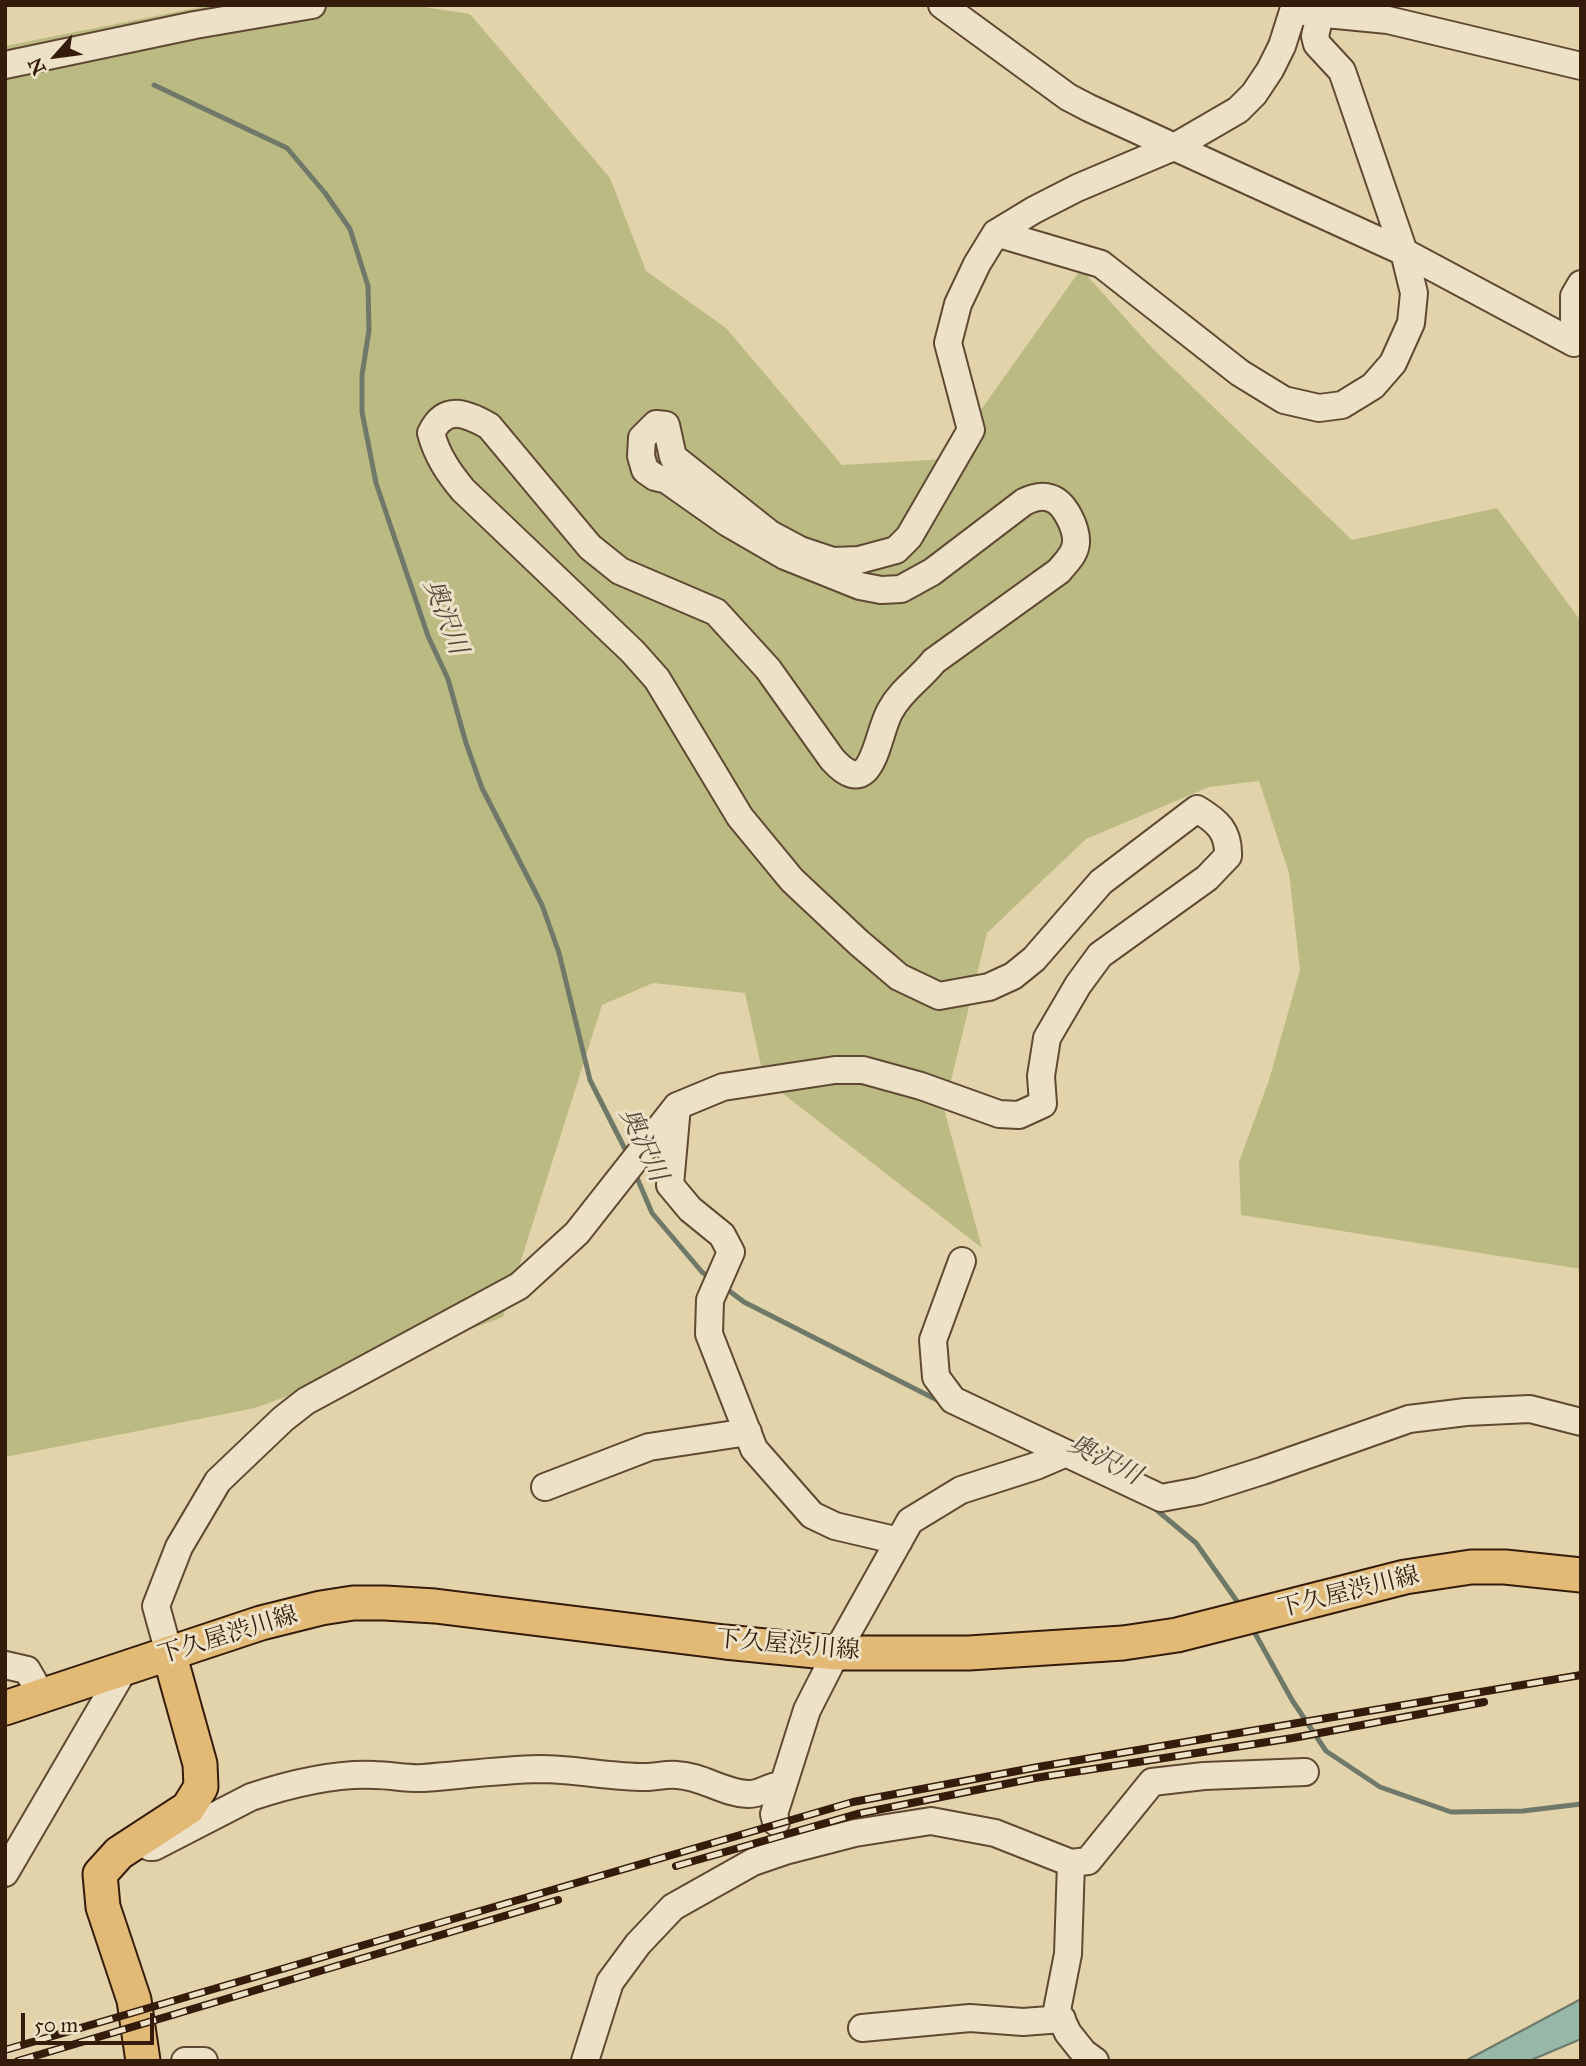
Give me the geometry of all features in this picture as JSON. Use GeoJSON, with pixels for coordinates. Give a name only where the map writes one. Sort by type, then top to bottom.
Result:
{"type":"FeatureCollection","features":[{"type":"Feature","properties":{"kind":"main road","name":"下久屋渋川線"},"geometry":{"type":"LineString","coordinates":[[5,1709],[261,1623],[353,1603],[435,1606],[836,1653],[969,1653],[1124,1643],[1177,1635],[1405,1577],[1471,1567],[1505,1567],[1581,1575]]}},
{"type":"Feature","properties":{"kind":"main road"},"geometry":{"type":"LineString","coordinates":[[136,2059],[134,2000],[103,1907],[100,1874],[119,1853],[188,1808],[201,1787],[200,1764],[169,1653]]}},
{"type":"Feature","properties":{"kind":"street"},"geometry":{"type":"LineString","coordinates":[[5,65],[195,25],[312,5]]}},
{"type":"Feature","properties":{"kind":"street"},"geometry":{"type":"LineString","coordinates":[[942,5],[1068,97],[1404,252],[1574,343],[1574,296],[1581,284]]}},
{"type":"Feature","properties":{"kind":"street"},"geometry":{"type":"LineString","coordinates":[[169,1653],[156,1606],[179,1548],[218,1481],[283,1419],[306,1401],[519,1286],[578,1233],[677,1106],[723,1087],[835,1070],[863,1070],[921,1086],[999,1114],[1019,1115],[1043,1104],[1041,1076],[1047,1038],[1078,985],[1100,955],[1207,878],[1228,856],[1228,845],[1217,820],[1197,809],[1101,881],[1034,959],[1013,976],[989,987],[939,996],[899,977],[792,880],[740,817],[657,679],[633,652],[463,490],[446,469],[431,433],[436,423],[445,415],[458,413],[489,426],[590,547],[620,571],[716,612],[768,668],[832,759],[849,775],[867,769],[874,757],[889,712],[906,687],[934,661],[1059,570],[1072,557],[1076,542],[1073,524],[1062,505],[1051,498],[1035,497],[1024,502],[932,572],[901,589],[881,590],[860,586],[785,556],[728,523],[667,480],[654,477],[645,470],[641,456],[642,438],[656,424],[666,425],[673,457],[770,534],[800,550],[833,561],[859,560],[896,550],[909,537],[971,430],[947,343],[958,304],[977,264],[996,233],[1077,188],[1176,146],[1238,110],[1254,94],[1282,46],[1289,7],[1320,15],[1388,20],[1581,66]]}},
{"type":"Feature","properties":{"kind":"street"},"geometry":{"type":"LineString","coordinates":[[996,233],[1101,264],[1240,373],[1284,400],[1319,408],[1342,405],[1373,386],[1393,363],[1411,323],[1414,293],[1404,252],[1342,71],[1317,44],[1315,36],[1320,15]]}},
{"type":"Feature","properties":{"kind":"street"},"geometry":{"type":"LineString","coordinates":[[677,1106],[670,1185],[690,1209],[722,1235],[731,1252],[710,1300],[709,1334],[754,1449],[811,1515],[835,1526],[899,1541]]}},
{"type":"Feature","properties":{"kind":"street"},"geometry":{"type":"LineString","coordinates":[[962,1261],[933,1340],[936,1377],[953,1400],[1161,1498],[1262,1471],[1409,1419],[1466,1412],[1530,1409],[1581,1422]]}},
{"type":"Feature","properties":{"kind":"street"},"geometry":{"type":"LineString","coordinates":[[545,1487],[649,1447],[748,1432]]}},
{"type":"Feature","properties":{"kind":"street"},"geometry":{"type":"LineString","coordinates":[[781,1839],[774,1814],[807,1710],[910,1521],[961,1490],[1064,1454]]}},
{"type":"Feature","properties":{"kind":"street"},"geometry":{"type":"LineString","coordinates":[[5,1665],[27,1670],[43,1696]]}},
{"type":"Feature","properties":{"kind":"street"},"geometry":{"type":"LineString","coordinates":[[5,1873],[123,1671]]}},
{"type":"Feature","properties":{"kind":"street"},"geometry":{"type":"LineString","coordinates":[[145,1837],[150,1847],[154,1847],[251,1797],[307,1782],[352,1775],[422,1778],[541,1769],[646,1777],[694,1777],[751,1795],[777,1785],[783,1786]]}},
{"type":"Feature","properties":{"kind":"street"},"geometry":{"type":"LineString","coordinates":[[585,2061],[610,1982],[638,1944],[673,1908],[753,1862],[781,1839],[855,1833],[930,1821],[995,1833],[1071,1863],[1088,1861],[1152,1782],[1204,1776],[1305,1772]]}},
{"type":"Feature","properties":{"kind":"street"},"geometry":{"type":"LineString","coordinates":[[1071,1863],[1068,1954],[1057,2010],[1068,2032],[1084,2053],[1095,2061]]}},
{"type":"Feature","properties":{"kind":"street"},"geometry":{"type":"LineString","coordinates":[[862,2028],[970,2018],[1024,2022],[1062,2020]]}},
{"type":"Feature","properties":{"kind":"street"},"geometry":{"type":"LineString","coordinates":[[186,2061],[204,2061]]}},
{"type":"Feature","properties":{"kind":"shaded area"},"geometry":{"type":"Polygon","coordinates":[[[211,5],[411,5],[470,14],[610,178],[646,271],[726,328],[842,465],[946,459],[1081,269],[1154,350],[1352,540],[1497,508],[1581,621],[1581,1269],[1241,1215],[1239,1162],[1269,1080],[1300,970],[1289,873],[1259,781],[1209,787],[1086,839],[987,933],[944,1109],[982,1248],[764,1079],[745,993],[653,983],[602,1005],[503,1317],[255,1408],[5,1457],[5,46],[211,5]]]}},
{"type":"Feature","properties":{"kind":"shaded area"},"geometry":{"type":"Polygon","coordinates":[[[1581,1999],[1581,2039],[1529,2061],[1465,2061],[1581,1999]]]}},
{"type":"Feature","properties":{"kind":"waterway","name":"奥沢川"},"geometry":{"type":"LineString","coordinates":[[154,85],[287,148],[325,193],[350,229],[368,286],[369,330],[362,375],[362,412],[376,483],[428,636],[448,679],[482,788],[542,905],[559,953],[590,1080],[628,1155]]}},
{"type":"Feature","properties":{"kind":"waterway","name":"奥沢川"},"geometry":{"type":"LineString","coordinates":[[635,1173],[652,1213],[710,1278]]}},
{"type":"Feature","properties":{"kind":"waterway","name":"奥沢川"},"geometry":{"type":"LineString","coordinates":[[724,1287],[744,1302],[941,1402]]}},
{"type":"Feature","properties":{"kind":"waterway","name":"奥沢川"},"geometry":{"type":"LineString","coordinates":[[1153,1507],[1196,1543],[1241,1607]]}},
{"type":"Feature","properties":{"kind":"waterway","name":"奥沢川"},"geometry":{"type":"LineString","coordinates":[[1252,1628],[1292,1700],[1326,1751],[1380,1787],[1451,1812],[1523,1811],[1581,1804]]}},
{"type":"Feature","properties":{"kind":"railway"},"geometry":{"type":"LineString","coordinates":[[5,2050],[853,1802],[1038,1767],[1581,1675]]}},
{"type":"Feature","properties":{"kind":"railway"},"geometry":{"type":"LineString","coordinates":[[676,1866],[857,1814],[1035,1778],[1293,1738],[1484,1702]]}},
{"type":"Feature","properties":{"kind":"railway"},"geometry":{"type":"LineString","coordinates":[[18,2061],[558,1900]]}}]}
